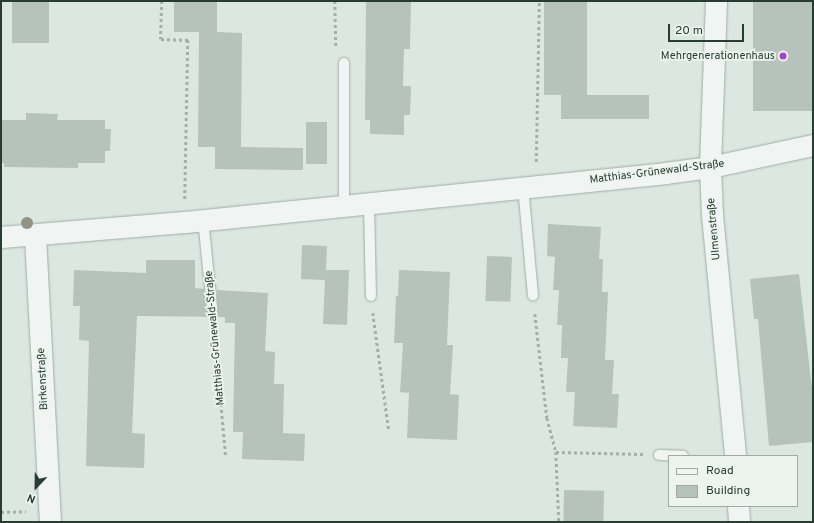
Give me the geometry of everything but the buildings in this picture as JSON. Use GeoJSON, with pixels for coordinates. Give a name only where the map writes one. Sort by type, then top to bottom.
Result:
{"type":"FeatureCollection","features":[{"type":"Feature","properties":{"kind":"street","name":"Ulmenstraße"},"geometry":{"type":"LineString","coordinates":[[716,1],[710,167],[712,215],[735,455]]}},
{"type":"Feature","properties":{"kind":"street","name":"Matthias-Grünewald-Straße"},"geometry":{"type":"LineString","coordinates":[[1,237],[35,236],[344,206],[529,185],[710,167],[813,145]]}},
{"type":"Feature","properties":{"kind":"street","name":"Birkenstraße"},"geometry":{"type":"LineString","coordinates":[[35,236],[50,522]]}},
{"type":"Feature","properties":{"kind":"street"},"geometry":{"type":"LineString","coordinates":[[738,507],[739,522]]}},
{"type":"Feature","properties":{"kind":"lane"},"geometry":{"type":"LineString","coordinates":[[344,63],[344,206]]}},
{"type":"Feature","properties":{"kind":"lane"},"geometry":{"type":"LineString","coordinates":[[529,185],[533,296]]}},
{"type":"Feature","properties":{"kind":"lane"},"geometry":{"type":"LineString","coordinates":[[368,203],[371,296]]}},
{"type":"Feature","properties":{"kind":"lane","name":"Matthias-Grünewald-Straße"},"geometry":{"type":"LineString","coordinates":[[194,220],[212,308]]}},
{"type":"Feature","properties":{"kind":"lane"},"geometry":{"type":"LineString","coordinates":[[659,455],[668,455]]}},
{"type":"Feature","properties":{"kind":"path"},"geometry":{"type":"LineString","coordinates":[[162,1],[161,39],[188,40],[194,220]]}},
{"type":"Feature","properties":{"kind":"path"},"geometry":{"type":"LineString","coordinates":[[336,1],[335,46],[344,63]]}},
{"type":"Feature","properties":{"kind":"path"},"geometry":{"type":"LineString","coordinates":[[529,185],[539,1]]}},
{"type":"Feature","properties":{"kind":"path"},"geometry":{"type":"LineString","coordinates":[[371,296],[389,432]]}},
{"type":"Feature","properties":{"kind":"path"},"geometry":{"type":"LineString","coordinates":[[533,296],[547,418],[556,452],[559,522]]}},
{"type":"Feature","properties":{"kind":"path","name":"Matthias-Grünewald-Straße"},"geometry":{"type":"LineString","coordinates":[[212,308],[226,457]]}},
{"type":"Feature","properties":{"kind":"path"},"geometry":{"type":"LineString","coordinates":[[556,452],[659,455]]}},
{"type":"Feature","properties":{"kind":"place","name":"Mehrgenerationenhaus"},"geometry":{"type":"Point","coordinates":[783,56]}}]}
